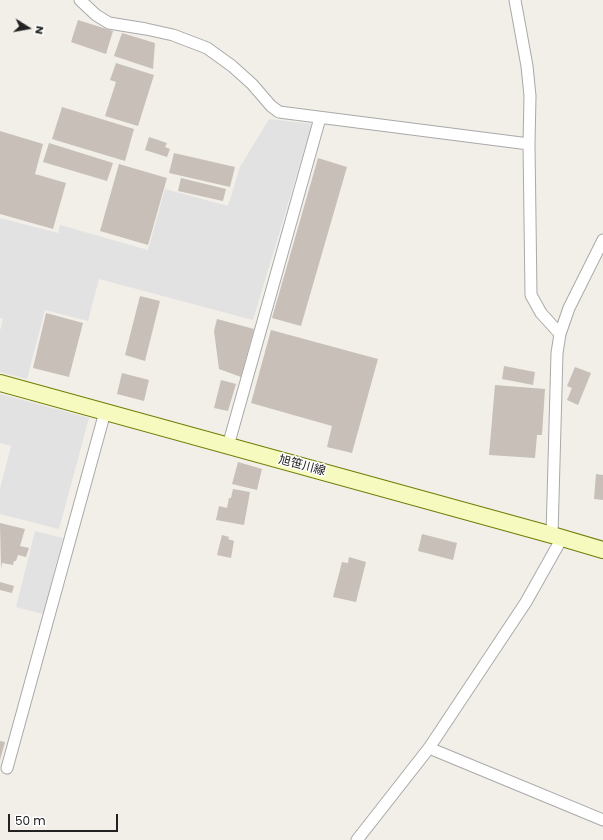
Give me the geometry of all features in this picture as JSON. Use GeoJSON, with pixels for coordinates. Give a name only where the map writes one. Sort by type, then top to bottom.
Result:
{"type":"FeatureCollection","features":[{"type":"Feature","properties":{"kind":"main road","name":"旭笹川線"},"geometry":{"type":"LineString","coordinates":[[0,383],[557,536],[603,550]]}},
{"type":"Feature","properties":{"kind":"street"},"geometry":{"type":"LineString","coordinates":[[80,0],[96,15],[109,23],[173,35],[207,48],[232,66],[252,84],[271,106],[279,112],[529,144]]}},
{"type":"Feature","properties":{"kind":"street"},"geometry":{"type":"LineString","coordinates":[[514,0],[527,66],[530,96],[529,144],[531,295],[541,313],[560,334]]}},
{"type":"Feature","properties":{"kind":"street"},"geometry":{"type":"LineString","coordinates":[[228,446],[320,118]]}},
{"type":"Feature","properties":{"kind":"street"},"geometry":{"type":"LineString","coordinates":[[357,840],[428,748],[526,602],[557,536],[557,354],[560,334],[569,308],[603,240]]}},
{"type":"Feature","properties":{"kind":"street"},"geometry":{"type":"LineString","coordinates":[[7,768],[105,412]]}},
{"type":"Feature","properties":{"kind":"street"},"geometry":{"type":"LineString","coordinates":[[428,748],[603,820]]}},
{"type":"Feature","properties":{"kind":"shaded area"},"geometry":{"type":"Polygon","coordinates":[[[269,119],[312,124],[253,320],[99,279],[88,321],[45,310],[27,379],[0,372],[0,331],[3,319],[0,318],[0,218],[58,233],[60,225],[148,250],[165,189],[228,206],[240,167],[269,119]]]}},
{"type":"Feature","properties":{"kind":"shaded area"},"geometry":{"type":"Polygon","coordinates":[[[0,394],[89,418],[59,529],[0,514],[0,489],[11,446],[0,443],[0,394]]]}},
{"type":"Feature","properties":{"kind":"shaded area"},"geometry":{"type":"Polygon","coordinates":[[[35,531],[63,538],[43,614],[16,607],[35,531]]]}},
{"type":"Feature","properties":{"kind":"building"},"geometry":{"type":"Polygon","coordinates":[[[78,20],[113,31],[106,54],[71,42],[78,20]]]}},
{"type":"Feature","properties":{"kind":"building"},"geometry":{"type":"Polygon","coordinates":[[[122,33],[155,43],[153,69],[114,56],[122,33]]]}},
{"type":"Feature","properties":{"kind":"building"},"geometry":{"type":"Polygon","coordinates":[[[116,63],[154,75],[138,126],[105,116],[116,82],[110,80],[116,63]]]}},
{"type":"Feature","properties":{"kind":"building"},"geometry":{"type":"Polygon","coordinates":[[[62,107],[134,129],[125,161],[52,139],[62,107]]]}},
{"type":"Feature","properties":{"kind":"building"},"geometry":{"type":"Polygon","coordinates":[[[0,131],[43,144],[35,174],[66,183],[53,229],[0,214],[0,131]]]}},
{"type":"Feature","properties":{"kind":"building"},"geometry":{"type":"Polygon","coordinates":[[[149,137],[167,143],[165,147],[170,149],[167,157],[145,150],[149,137]]]}},
{"type":"Feature","properties":{"kind":"building"},"geometry":{"type":"Polygon","coordinates":[[[49,143],[113,163],[107,181],[43,162],[49,143]]]}},
{"type":"Feature","properties":{"kind":"building"},"geometry":{"type":"Polygon","coordinates":[[[174,153],[235,167],[230,187],[169,173],[174,153]]]}},
{"type":"Feature","properties":{"kind":"building"},"geometry":{"type":"Polygon","coordinates":[[[318,158],[347,167],[301,326],[272,318],[318,158]]]}},
{"type":"Feature","properties":{"kind":"building"},"geometry":{"type":"Polygon","coordinates":[[[119,164],[167,178],[148,245],[100,231],[119,164]]]}},
{"type":"Feature","properties":{"kind":"building"},"geometry":{"type":"Polygon","coordinates":[[[181,178],[226,189],[223,201],[178,191],[181,178]]]}},
{"type":"Feature","properties":{"kind":"building"},"geometry":{"type":"Polygon","coordinates":[[[140,296],[160,301],[145,361],[125,355],[140,296]]]}},
{"type":"Feature","properties":{"kind":"building"},"geometry":{"type":"Polygon","coordinates":[[[46,313],[83,323],[69,377],[33,368],[46,313]]]}},
{"type":"Feature","properties":{"kind":"building"},"geometry":{"type":"Polygon","coordinates":[[[217,319],[254,329],[241,377],[219,369],[214,331],[217,319]]]}},
{"type":"Feature","properties":{"kind":"building"},"geometry":{"type":"Polygon","coordinates":[[[271,330],[378,359],[352,453],[327,447],[332,426],[251,403],[271,330]]]}},
{"type":"Feature","properties":{"kind":"building"},"geometry":{"type":"Polygon","coordinates":[[[504,366],[535,372],[533,385],[502,379],[504,366]]]}},
{"type":"Feature","properties":{"kind":"building"},"geometry":{"type":"Polygon","coordinates":[[[575,367],[591,373],[578,405],[567,400],[572,388],[567,386],[575,367]]]}},
{"type":"Feature","properties":{"kind":"building"},"geometry":{"type":"Polygon","coordinates":[[[122,373],[149,380],[144,401],[117,394],[122,373]]]}},
{"type":"Feature","properties":{"kind":"building"},"geometry":{"type":"Polygon","coordinates":[[[221,380],[236,384],[228,411],[214,408],[221,380]]]}},
{"type":"Feature","properties":{"kind":"building"},"geometry":{"type":"Polygon","coordinates":[[[495,385],[545,389],[542,435],[537,435],[535,458],[489,455],[495,385]]]}},
{"type":"Feature","properties":{"kind":"building"},"geometry":{"type":"Polygon","coordinates":[[[238,462],[262,469],[257,490],[232,484],[238,462]]]}},
{"type":"Feature","properties":{"kind":"building"},"geometry":{"type":"Polygon","coordinates":[[[596,474],[603,475],[603,500],[594,499],[596,474]]]}},
{"type":"Feature","properties":{"kind":"building"},"geometry":{"type":"Polygon","coordinates":[[[233,489],[250,492],[244,525],[216,520],[219,506],[227,508],[233,489]]]}},
{"type":"Feature","properties":{"kind":"building"},"geometry":{"type":"Polygon","coordinates":[[[0,523],[25,529],[20,546],[29,548],[26,557],[18,555],[13,565],[2,563],[1,569],[0,523]]]}},
{"type":"Feature","properties":{"kind":"building"},"geometry":{"type":"Polygon","coordinates":[[[422,534],[457,543],[453,560],[418,551],[422,534]]]}},
{"type":"Feature","properties":{"kind":"building"},"geometry":{"type":"Polygon","coordinates":[[[222,535],[229,537],[228,539],[234,541],[231,558],[217,555],[222,535]]]}},
{"type":"Feature","properties":{"kind":"building"},"geometry":{"type":"Polygon","coordinates":[[[349,557],[366,562],[356,602],[333,597],[342,562],[348,563],[349,557]]]}},
{"type":"Feature","properties":{"kind":"building"},"geometry":{"type":"Polygon","coordinates":[[[0,582],[14,586],[12,593],[0,590],[0,582]]]}},
{"type":"Feature","properties":{"kind":"building"},"geometry":{"type":"Polygon","coordinates":[[[0,741],[5,742],[0,760],[0,741]]]}}]}
